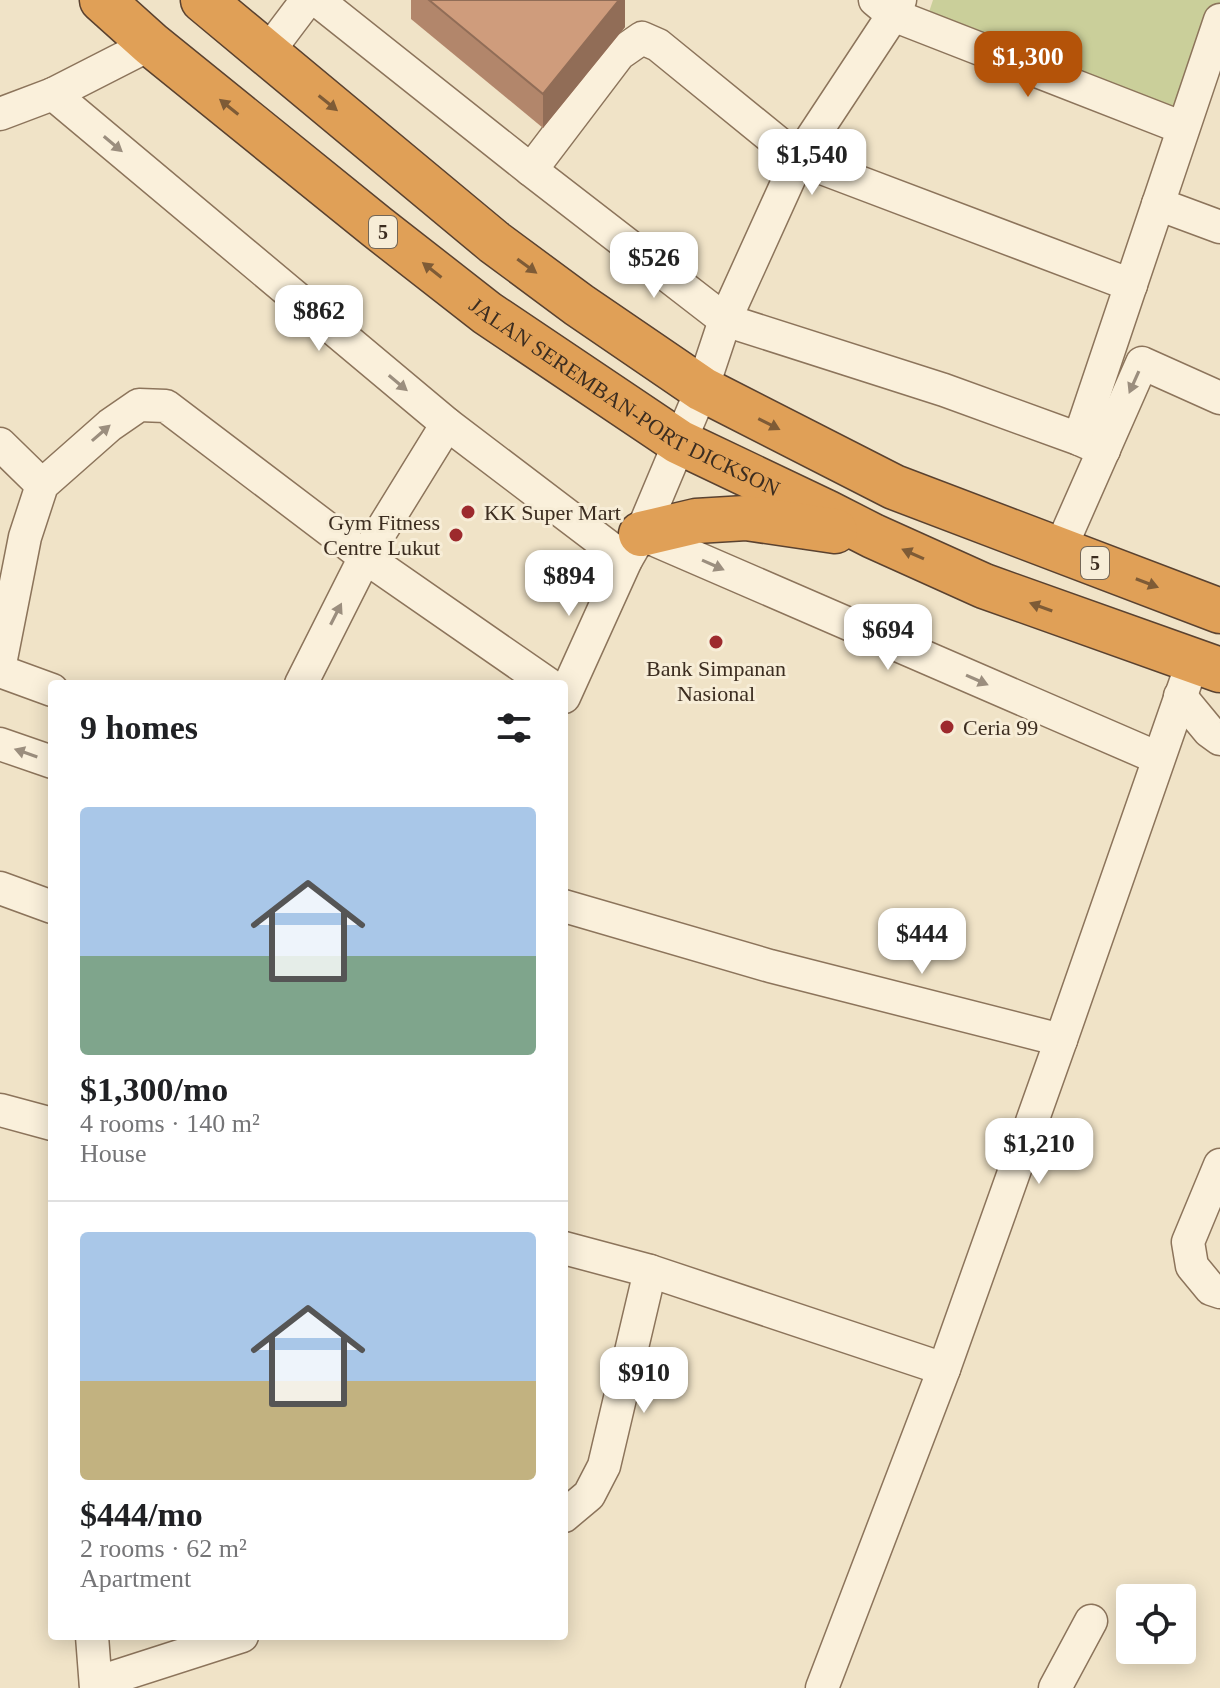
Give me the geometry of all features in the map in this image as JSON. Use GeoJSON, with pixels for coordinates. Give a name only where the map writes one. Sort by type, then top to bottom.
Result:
{"type":"FeatureCollection","features":[{"type":"Feature","properties":{"kind":"highway","name":"JALAN SEREMBAN-PORT DICKSON"},"geometry":{"type":"LineString","coordinates":[[102,0],[151,44],[487,313],[679,442],[873,536],[1198,676]]}},
{"type":"Feature","properties":{"kind":"highway","name":"JALAN SEREMBAN-PORT DICKSON"},"geometry":{"type":"LineString","coordinates":[[203,0],[494,242],[702,389],[894,487],[1220,611]]}},
{"type":"Feature","properties":{"kind":"highway"},"geometry":{"type":"LineString","coordinates":[[634,547],[696,521],[746,518],[873,536]]}},
{"type":"Feature","properties":{"kind":"street"},"geometry":{"type":"LineString","coordinates":[[267,53],[307,0]]}},
{"type":"Feature","properties":{"kind":"street"},"geometry":{"type":"LineString","coordinates":[[317,0],[725,320],[944,390],[1091,444]]}},
{"type":"Feature","properties":{"kind":"street"},"geometry":{"type":"LineString","coordinates":[[568,687],[634,547],[702,389],[725,320],[798,159],[889,5],[1183,128]]}},
{"type":"Feature","properties":{"kind":"street"},"geometry":{"type":"LineString","coordinates":[[1060,549],[1091,444],[1131,285],[1220,20]]}},
{"type":"Feature","properties":{"kind":"street"},"geometry":{"type":"LineString","coordinates":[[531,170],[619,54],[642,38],[658,45],[798,159],[1131,285]]}},
{"type":"Feature","properties":{"kind":"street"},"geometry":{"type":"LineString","coordinates":[[0,114],[53,94],[151,44]]}},
{"type":"Feature","properties":{"kind":"street"},"geometry":{"type":"LineString","coordinates":[[53,94],[447,424],[634,547],[1158,758]]}},
{"type":"Feature","properties":{"kind":"street"},"geometry":{"type":"LineString","coordinates":[[1158,204],[1220,227]]}},
{"type":"Feature","properties":{"kind":"street"},"geometry":{"type":"LineString","coordinates":[[1091,444],[1142,363],[1220,398]]}},
{"type":"Feature","properties":{"kind":"street"},"geometry":{"type":"LineString","coordinates":[[0,664],[12,532],[42,485],[110,425],[139,405],[166,406],[365,557],[542,680]]}},
{"type":"Feature","properties":{"kind":"street"},"geometry":{"type":"LineString","coordinates":[[303,680],[365,557],[447,424]]}},
{"type":"Feature","properties":{"kind":"street"},"geometry":{"type":"LineString","coordinates":[[0,444],[42,485]]}},
{"type":"Feature","properties":{"kind":"street"},"geometry":{"type":"LineString","coordinates":[[0,671],[48,689]]}},
{"type":"Feature","properties":{"kind":"street"},"geometry":{"type":"LineString","coordinates":[[1198,676],[1209,731],[1220,739]]}},
{"type":"Feature","properties":{"kind":"street"},"geometry":{"type":"LineString","coordinates":[[822,1688],[944,1369],[1158,758],[1198,676]]}},
{"type":"Feature","properties":{"kind":"street"},"geometry":{"type":"LineString","coordinates":[[0,744],[48,761]]}},
{"type":"Feature","properties":{"kind":"street"},"geometry":{"type":"LineString","coordinates":[[0,888],[48,906]]}},
{"type":"Feature","properties":{"kind":"street"},"geometry":{"type":"LineString","coordinates":[[568,907],[770,966],[1061,1040]]}},
{"type":"Feature","properties":{"kind":"street"},"geometry":{"type":"LineString","coordinates":[[0,1110],[48,1123]]}},
{"type":"Feature","properties":{"kind":"street"},"geometry":{"type":"LineString","coordinates":[[1220,1165],[1188,1242],[1192,1266],[1211,1289],[1220,1292]]}},
{"type":"Feature","properties":{"kind":"street"},"geometry":{"type":"LineString","coordinates":[[568,1249],[650,1271],[944,1369]]}},
{"type":"Feature","properties":{"kind":"street"},"geometry":{"type":"LineString","coordinates":[[568,1513],[589,1495],[604,1466],[650,1271]]}},
{"type":"Feature","properties":{"kind":"street"},"geometry":{"type":"LineString","coordinates":[[1055,1688],[1091,1621]]}},
{"type":"Feature","properties":{"kind":"street"},"geometry":{"type":"LineString","coordinates":[[92,1640],[96,1686],[230,1640]]}},
{"type":"Feature","properties":{"kind":"green space"},"geometry":{"type":"Polygon","coordinates":[[[933,0],[1220,0],[1220,21],[1185,114],[928,15],[933,0]]]}},
{"type":"Feature","properties":{"kind":"building"},"geometry":{"type":"Polygon","coordinates":[[[429,0],[619,0],[543,94],[429,0]]]}},
{"type":"Feature","properties":{"kind":"place","name":"KK Super Mart"},"geometry":{"type":"Point","coordinates":[468,512]}},
{"type":"Feature","properties":{"kind":"place","name":"Gym Fitness Centre Lukut"},"geometry":{"type":"Point","coordinates":[456,535]}},
{"type":"Feature","properties":{"kind":"place","name":"Bank Simpanan Nasional"},"geometry":{"type":"Point","coordinates":[716,642]}},
{"type":"Feature","properties":{"kind":"place","name":"Ceria 99"},"geometry":{"type":"Point","coordinates":[947,727]}}]}
